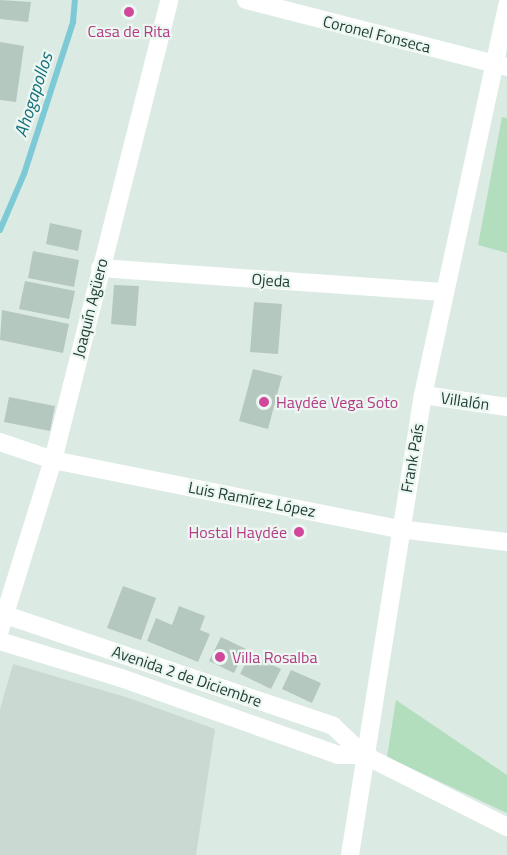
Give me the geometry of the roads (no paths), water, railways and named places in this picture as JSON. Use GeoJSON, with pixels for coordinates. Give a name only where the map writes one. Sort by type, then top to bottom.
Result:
{"type":"FeatureCollection","features":[{"type":"Feature","properties":{"kind":"main road","name":"Joaquín Agüero"},"geometry":{"type":"LineString","coordinates":[[2,620],[53,460],[169,0]]}},
{"type":"Feature","properties":{"kind":"main road","name":"Coronel Fonseca"},"geometry":{"type":"LineString","coordinates":[[246,0],[500,65]]}},
{"type":"Feature","properties":{"kind":"main road","name":"Frank País"},"geometry":{"type":"LineString","coordinates":[[350,855],[368,720],[423,395],[443,292],[500,65],[507,5]]}},
{"type":"Feature","properties":{"kind":"main road","name":"Ojeda"},"geometry":{"type":"LineString","coordinates":[[100,268],[443,292]]}},
{"type":"Feature","properties":{"kind":"main road","name":"Villalón"},"geometry":{"type":"LineString","coordinates":[[423,395],[507,407]]}},
{"type":"Feature","properties":{"kind":"main road","name":"Luis Ramírez López"},"geometry":{"type":"LineString","coordinates":[[0,442],[53,460],[399,528],[507,542]]}},
{"type":"Feature","properties":{"kind":"main road","name":"Avenida 2 de Diciembre"},"geometry":{"type":"LineString","coordinates":[[2,620],[340,729],[364,755],[507,827]]}},
{"type":"Feature","properties":{"kind":"main road","name":"Avenida 2 de Diciembre"},"geometry":{"type":"LineString","coordinates":[[0,641],[121,678],[338,755],[364,755]]}},
{"type":"Feature","properties":{"kind":"main road"},"geometry":{"type":"LineString","coordinates":[[340,729],[368,720]]}},
{"type":"Feature","properties":{"kind":"main road"},"geometry":{"type":"LineString","coordinates":[[338,755],[352,767],[358,788]]}},
{"type":"Feature","properties":{"kind":"waterway","name":"Ahogapollos"},"geometry":{"type":"LineString","coordinates":[[0,230],[24,174],[73,22],[75,0]]}},
{"type":"Feature","properties":{"kind":"place","name":"Casa de Rita"},"geometry":{"type":"Point","coordinates":[129,12]}},
{"type":"Feature","properties":{"kind":"place","name":"Haydée Vega Soto"},"geometry":{"type":"Point","coordinates":[264,402]}},
{"type":"Feature","properties":{"kind":"place","name":"Hostal Haydée"},"geometry":{"type":"Point","coordinates":[299,532]}},
{"type":"Feature","properties":{"kind":"place","name":"Villa Rosalba"},"geometry":{"type":"Point","coordinates":[220,657]}}]}
